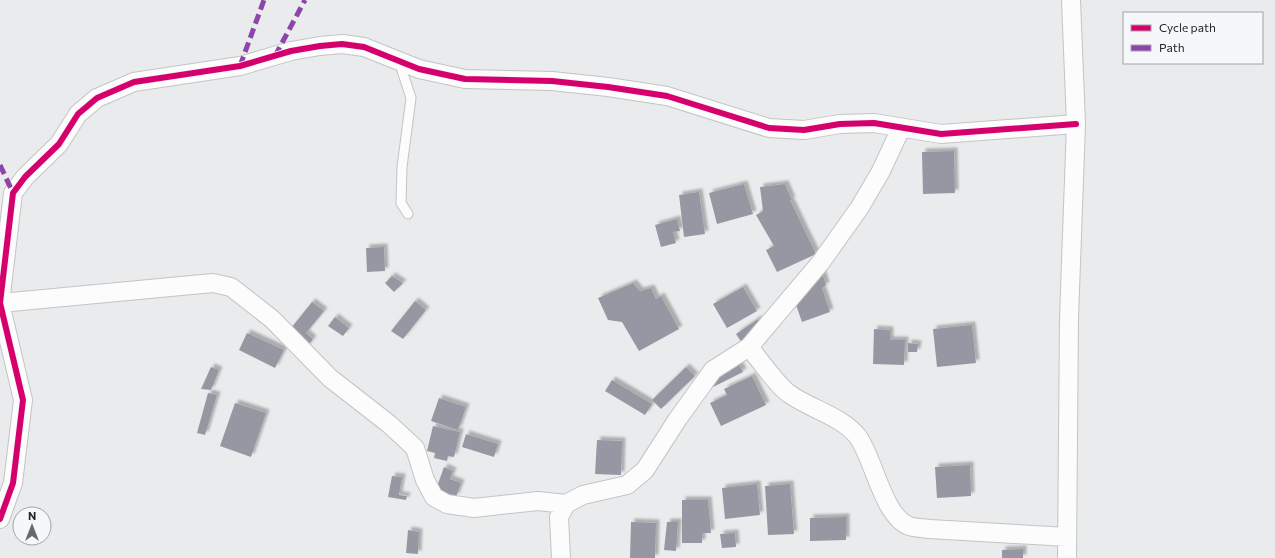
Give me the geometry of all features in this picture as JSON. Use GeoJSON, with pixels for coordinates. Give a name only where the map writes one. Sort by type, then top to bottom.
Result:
{"type":"FeatureCollection","features":[{"type":"Feature","properties":{"kind":"street"},"geometry":{"type":"LineString","coordinates":[[1067,558],[1069,318],[1076,124],[1071,0]]}},
{"type":"Feature","properties":{"kind":"street"},"geometry":{"type":"LineString","coordinates":[[0,519],[13,483],[23,400],[0,303],[12,193],[25,177],[59,144],[78,114],[97,98],[134,82],[240,66],[291,51],[342,44],[364,47],[419,69],[465,79],[552,81],[608,86],[667,96],[769,128],[804,130],[840,124],[874,123],[941,134],[1076,124]]}},
{"type":"Feature","properties":{"kind":"street"},"geometry":{"type":"LineString","coordinates":[[561,558],[559,517],[566,504],[583,495],[627,485],[645,470],[677,420],[713,370],[748,347],[821,262],[860,207],[881,171],[902,128]]}},
{"type":"Feature","properties":{"kind":"street"},"geometry":{"type":"LineString","coordinates":[[0,303],[212,282],[231,287],[272,319],[330,378],[389,424],[415,448],[425,480],[434,497],[447,504],[474,508],[538,501],[566,504]]}},
{"type":"Feature","properties":{"kind":"street"},"geometry":{"type":"LineString","coordinates":[[748,347],[789,395],[837,420],[858,436],[867,454],[880,489],[894,514],[908,526],[930,529],[1067,537]]}},
{"type":"Feature","properties":{"kind":"lane"},"geometry":{"type":"LineString","coordinates":[[399,61],[411,98],[402,167],[401,203],[408,214]]}},
{"type":"Feature","properties":{"kind":"building"},"geometry":{"type":"Polygon","coordinates":[[[954,151],[955,193],[923,194],[922,152],[954,151]]]}},
{"type":"Feature","properties":{"kind":"building"},"geometry":{"type":"Polygon","coordinates":[[[744,184],[753,214],[717,224],[709,193],[744,184]]]}},
{"type":"Feature","properties":{"kind":"building"},"geometry":{"type":"Polygon","coordinates":[[[785,184],[792,200],[790,200],[816,254],[777,272],[766,250],[774,246],[756,215],[763,211],[760,187],[785,184]]]}},
{"type":"Feature","properties":{"kind":"building"},"geometry":{"type":"Polygon","coordinates":[[[699,192],[705,234],[684,237],[679,195],[699,192]]]}},
{"type":"Feature","properties":{"kind":"building"},"geometry":{"type":"Polygon","coordinates":[[[677,219],[680,231],[673,232],[676,243],[661,247],[655,225],[677,219]]]}},
{"type":"Feature","properties":{"kind":"building"},"geometry":{"type":"Polygon","coordinates":[[[384,247],[385,271],[367,272],[366,248],[384,247]]]}},
{"type":"Feature","properties":{"kind":"building"},"geometry":{"type":"Polygon","coordinates":[[[822,273],[826,285],[822,288],[830,312],[802,322],[789,285],[822,273]]]}},
{"type":"Feature","properties":{"kind":"building"},"geometry":{"type":"Polygon","coordinates":[[[392,276],[403,283],[394,292],[385,283],[392,276]]]}},
{"type":"Feature","properties":{"kind":"building"},"geometry":{"type":"Polygon","coordinates":[[[633,283],[640,291],[651,288],[656,299],[661,296],[679,329],[639,351],[622,322],[608,320],[598,298],[633,283]]]}},
{"type":"Feature","properties":{"kind":"building"},"geometry":{"type":"Polygon","coordinates":[[[743,287],[757,311],[727,328],[713,304],[743,287]]]}},
{"type":"Feature","properties":{"kind":"building"},"geometry":{"type":"Polygon","coordinates":[[[415,301],[426,310],[403,339],[391,331],[415,301]]]}},
{"type":"Feature","properties":{"kind":"building"},"geometry":{"type":"Polygon","coordinates":[[[312,302],[324,311],[306,333],[313,339],[306,348],[288,332],[312,302]]]}},
{"type":"Feature","properties":{"kind":"building"},"geometry":{"type":"Polygon","coordinates":[[[335,317],[349,328],[343,336],[328,326],[335,317]]]}},
{"type":"Feature","properties":{"kind":"building"},"geometry":{"type":"Polygon","coordinates":[[[758,319],[764,328],[756,334],[763,344],[749,354],[736,334],[758,319]]]}},
{"type":"Feature","properties":{"kind":"building"},"geometry":{"type":"Polygon","coordinates":[[[972,325],[976,363],[937,367],[933,329],[972,325]]]}},
{"type":"Feature","properties":{"kind":"building"},"geometry":{"type":"Polygon","coordinates":[[[874,329],[890,330],[890,340],[905,340],[904,365],[873,364],[874,329]]]}},
{"type":"Feature","properties":{"kind":"building"},"geometry":{"type":"Polygon","coordinates":[[[247,333],[284,350],[275,368],[239,350],[247,333]]]}},
{"type":"Feature","properties":{"kind":"building"},"geometry":{"type":"Polygon","coordinates":[[[908,343],[918,344],[917,352],[908,352],[908,343]]]}},
{"type":"Feature","properties":{"kind":"building"},"geometry":{"type":"Polygon","coordinates":[[[737,360],[743,372],[707,390],[701,378],[737,360]]]}},
{"type":"Feature","properties":{"kind":"building"},"geometry":{"type":"Polygon","coordinates":[[[211,367],[219,370],[211,390],[201,389],[211,367]]]}},
{"type":"Feature","properties":{"kind":"building"},"geometry":{"type":"Polygon","coordinates":[[[686,367],[695,376],[661,409],[652,400],[686,367]]]}},
{"type":"Feature","properties":{"kind":"building"},"geometry":{"type":"Polygon","coordinates":[[[752,376],[766,405],[721,426],[710,403],[727,395],[724,389],[752,376]]]}},
{"type":"Feature","properties":{"kind":"building"},"geometry":{"type":"Polygon","coordinates":[[[612,380],[652,404],[645,415],[605,391],[612,380]]]}},
{"type":"Feature","properties":{"kind":"building"},"geometry":{"type":"Polygon","coordinates":[[[208,393],[217,395],[205,435],[197,433],[208,393]]]}},
{"type":"Feature","properties":{"kind":"building"},"geometry":{"type":"Polygon","coordinates":[[[439,398],[466,407],[458,430],[431,421],[439,398]]]}},
{"type":"Feature","properties":{"kind":"building"},"geometry":{"type":"Polygon","coordinates":[[[235,403],[266,413],[251,457],[220,446],[235,403]]]}},
{"type":"Feature","properties":{"kind":"building"},"geometry":{"type":"Polygon","coordinates":[[[433,426],[460,432],[454,457],[448,456],[447,461],[434,458],[435,453],[427,451],[433,426]]]}},
{"type":"Feature","properties":{"kind":"building"},"geometry":{"type":"Polygon","coordinates":[[[466,434],[498,444],[494,457],[462,447],[466,434]]]}},
{"type":"Feature","properties":{"kind":"building"},"geometry":{"type":"Polygon","coordinates":[[[597,440],[622,441],[621,475],[595,474],[597,440]]]}},
{"type":"Feature","properties":{"kind":"building"},"geometry":{"type":"Polygon","coordinates":[[[970,465],[971,496],[937,498],[935,467],[970,465]]]}},
{"type":"Feature","properties":{"kind":"building"},"geometry":{"type":"Polygon","coordinates":[[[444,467],[453,471],[450,479],[461,483],[456,497],[451,495],[447,504],[433,498],[444,467]]]}},
{"type":"Feature","properties":{"kind":"building"},"geometry":{"type":"Polygon","coordinates":[[[392,476],[402,477],[399,495],[407,496],[406,500],[388,497],[392,476]]]}},
{"type":"Feature","properties":{"kind":"building"},"geometry":{"type":"Polygon","coordinates":[[[757,484],[760,515],[725,519],[722,488],[757,484]]]}},
{"type":"Feature","properties":{"kind":"building"},"geometry":{"type":"Polygon","coordinates":[[[790,484],[794,534],[768,535],[765,486],[790,484]]]}},
{"type":"Feature","properties":{"kind":"building"},"geometry":{"type":"Polygon","coordinates":[[[682,500],[708,500],[711,533],[702,533],[702,543],[682,543],[682,500]]]}},
{"type":"Feature","properties":{"kind":"building"},"geometry":{"type":"Polygon","coordinates":[[[846,517],[846,540],[810,541],[810,518],[846,517]]]}},
{"type":"Feature","properties":{"kind":"building"},"geometry":{"type":"Polygon","coordinates":[[[631,522],[656,523],[655,558],[630,558],[631,522]]]}},
{"type":"Feature","properties":{"kind":"building"},"geometry":{"type":"Polygon","coordinates":[[[667,522],[678,522],[676,551],[664,550],[667,522]]]}},
{"type":"Feature","properties":{"kind":"building"},"geometry":{"type":"Polygon","coordinates":[[[408,530],[419,532],[418,554],[406,553],[408,530]]]}},
{"type":"Feature","properties":{"kind":"building"},"geometry":{"type":"Polygon","coordinates":[[[735,533],[736,547],[722,548],[720,534],[735,533]]]}},
{"type":"Feature","properties":{"kind":"building"},"geometry":{"type":"Polygon","coordinates":[[[1023,549],[1023,558],[1002,558],[1002,550],[1023,549]]]}},
{"type":"Feature","properties":{"kind":"marked path"},"geometry":{"type":"LineString","coordinates":[[240,66],[264,0]]}},
{"type":"Feature","properties":{"kind":"marked path"},"geometry":{"type":"LineString","coordinates":[[275,56],[305,0]]}},
{"type":"Feature","properties":{"kind":"marked path"},"geometry":{"type":"LineString","coordinates":[[0,165],[13,193]]}},
{"type":"Feature","properties":{"kind":"cycle path"},"geometry":{"type":"LineString","coordinates":[[0,519],[13,483],[23,400],[0,303],[13,193],[25,177],[59,144],[78,114],[97,98],[134,82],[240,66],[291,51],[342,44],[364,47],[419,69],[465,79],[552,81],[608,87],[667,96],[769,128],[804,130],[840,124],[874,123],[941,134],[1076,124]]}}]}
